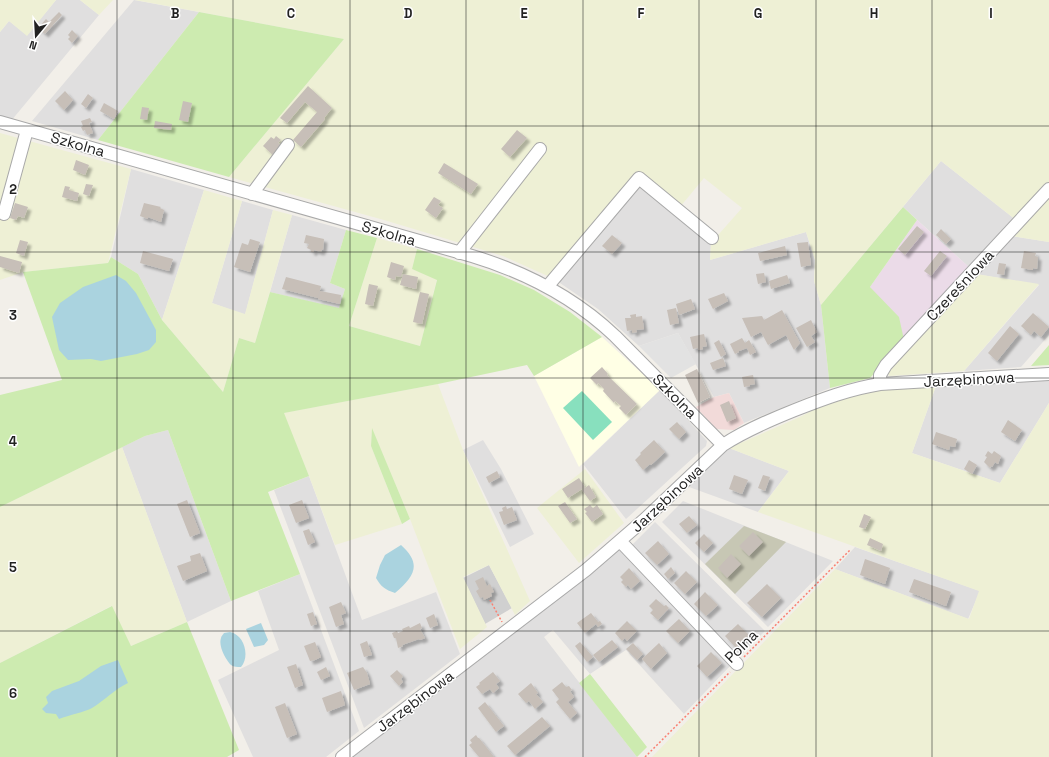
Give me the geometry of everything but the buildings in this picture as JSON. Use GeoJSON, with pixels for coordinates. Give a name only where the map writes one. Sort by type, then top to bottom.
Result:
{"type":"FeatureCollection","features":[{"type":"Feature","properties":{"kind":"street","name":"Szkolna"},"geometry":{"type":"LineString","coordinates":[[0,122],[459,253],[509,269],[547,287],[579,306],[613,334],[723,445]]}},
{"type":"Feature","properties":{"kind":"street"},"geometry":{"type":"LineString","coordinates":[[4,214],[27,130]]}},
{"type":"Feature","properties":{"kind":"street"},"geometry":{"type":"LineString","coordinates":[[252,194],[288,145]]}},
{"type":"Feature","properties":{"kind":"street"},"geometry":{"type":"LineString","coordinates":[[459,253],[540,149]]}},
{"type":"Feature","properties":{"kind":"street"},"geometry":{"type":"LineString","coordinates":[[547,287],[639,178],[712,238]]}},
{"type":"Feature","properties":{"kind":"street","name":"Czereśniowa"},"geometry":{"type":"LineString","coordinates":[[880,384],[880,375],[886,365],[1049,189]]}},
{"type":"Feature","properties":{"kind":"street","name":"Jarzębinowa"},"geometry":{"type":"LineString","coordinates":[[342,757],[586,570],[645,519],[723,445],[738,436],[766,422],[827,397],[880,384],[1049,374]]}},
{"type":"Feature","properties":{"kind":"street"},"geometry":{"type":"LineString","coordinates":[[620,541],[737,664]]}},
{"type":"Feature","properties":{"kind":"path","name":"Polna"},"geometry":{"type":"LineString","coordinates":[[645,757],[851,549]]}},
{"type":"Feature","properties":{"kind":"path"},"geometry":{"type":"LineString","coordinates":[[490,600],[504,625]]}},
{"type":"Feature","properties":{"kind":"shaded area"},"geometry":{"type":"Polygon","coordinates":[[[0,0],[56,0],[27,36],[9,21],[0,32],[0,0]]]}},
{"type":"Feature","properties":{"kind":"shaded area"},"geometry":{"type":"Polygon","coordinates":[[[56,0],[80,0],[99,15],[11,121],[0,118],[0,32],[9,21],[27,35],[56,0]]]}},
{"type":"Feature","properties":{"kind":"shaded area"},"geometry":{"type":"Polygon","coordinates":[[[80,0],[113,0],[99,15],[80,0]]]}},
{"type":"Feature","properties":{"kind":"shaded area"},"geometry":{"type":"Polygon","coordinates":[[[134,0],[199,12],[98,140],[32,121],[134,0]]]}},
{"type":"Feature","properties":{"kind":"shaded area"},"geometry":{"type":"Polygon","coordinates":[[[135,0],[1049,0],[1049,183],[1016,220],[941,161],[821,305],[814,281],[815,260],[806,232],[710,260],[711,243],[742,208],[704,178],[680,207],[640,172],[550,277],[503,256],[384,220],[229,177],[344,39],[135,0]]]}},
{"type":"Feature","properties":{"kind":"shaded area"},"geometry":{"type":"Polygon","coordinates":[[[0,133],[131,169],[108,263],[23,272],[0,280],[0,133]]]}},
{"type":"Feature","properties":{"kind":"shaded area"},"geometry":{"type":"Polygon","coordinates":[[[941,161],[1016,220],[970,268],[903,207],[941,161]]]}},
{"type":"Feature","properties":{"kind":"shaded area"},"geometry":{"type":"Polygon","coordinates":[[[131,169],[204,190],[162,320],[138,274],[111,257],[131,169]]]}},
{"type":"Feature","properties":{"kind":"shaded area"},"geometry":{"type":"Polygon","coordinates":[[[637,184],[711,243],[710,260],[806,232],[815,260],[814,281],[821,305],[830,388],[744,423],[729,393],[714,397],[678,333],[639,346],[598,309],[557,281],[637,184]]]}},
{"type":"Feature","properties":{"kind":"shaded area"},"geometry":{"type":"Polygon","coordinates":[[[204,190],[242,201],[212,303],[245,314],[273,210],[292,215],[255,343],[239,338],[223,392],[162,320],[204,190]]]}},
{"type":"Feature","properties":{"kind":"shaded area"},"geometry":{"type":"Polygon","coordinates":[[[1049,195],[1049,242],[1011,236],[1049,195]]]}},
{"type":"Feature","properties":{"kind":"shaded area"},"geometry":{"type":"Polygon","coordinates":[[[242,201],[273,210],[245,315],[212,303],[242,201]]]}},
{"type":"Feature","properties":{"kind":"shaded area"},"geometry":{"type":"Polygon","coordinates":[[[292,215],[346,230],[330,283],[345,289],[339,309],[270,292],[292,215]]]}},
{"type":"Feature","properties":{"kind":"shaded area"},"geometry":{"type":"Polygon","coordinates":[[[917,220],[970,268],[904,340],[870,287],[917,220]]]}},
{"type":"Feature","properties":{"kind":"shaded area"},"geometry":{"type":"Polygon","coordinates":[[[1011,236],[1049,242],[1049,335],[1021,367],[964,371],[1039,285],[976,274],[1011,236]]]}},
{"type":"Feature","properties":{"kind":"shaded area"},"geometry":{"type":"Polygon","coordinates":[[[377,238],[417,249],[412,269],[437,279],[420,346],[349,326],[377,238]]]}},
{"type":"Feature","properties":{"kind":"shaded area"},"geometry":{"type":"Polygon","coordinates":[[[976,274],[1039,284],[964,371],[889,376],[887,371],[976,274]]]}},
{"type":"Feature","properties":{"kind":"shaded area"},"geometry":{"type":"Polygon","coordinates":[[[678,333],[696,364],[671,378],[639,346],[678,333]]]}},
{"type":"Feature","properties":{"kind":"shaded area"},"geometry":{"type":"Polygon","coordinates":[[[602,337],[660,390],[579,467],[534,376],[602,337]]]}},
{"type":"Feature","properties":{"kind":"shaded area"},"geometry":{"type":"Polygon","coordinates":[[[1049,379],[1049,403],[1000,483],[912,453],[936,386],[1049,379]]]}},
{"type":"Feature","properties":{"kind":"shaded area"},"geometry":{"type":"Polygon","coordinates":[[[438,384],[463,450],[530,601],[515,615],[489,565],[463,577],[487,627],[460,649],[410,519],[372,429],[371,446],[402,524],[335,545],[283,413],[438,384]]]}},
{"type":"Feature","properties":{"kind":"shaded area"},"geometry":{"type":"Polygon","coordinates":[[[936,386],[912,453],[1000,483],[1049,403],[1049,757],[652,757],[835,569],[969,619],[979,591],[758,512],[789,471],[729,448],[802,416],[823,404],[872,390],[936,386]]]}},
{"type":"Feature","properties":{"kind":"shaded area"},"geometry":{"type":"Polygon","coordinates":[[[660,390],[707,441],[706,446],[626,519],[583,464],[660,390]]]}},
{"type":"Feature","properties":{"kind":"shaded area"},"geometry":{"type":"Polygon","coordinates":[[[729,393],[744,423],[734,430],[716,429],[696,407],[714,397],[729,393]]]}},
{"type":"Feature","properties":{"kind":"shaded area"},"geometry":{"type":"Polygon","coordinates":[[[168,430],[231,601],[187,622],[122,447],[145,436],[168,430]]]}},
{"type":"Feature","properties":{"kind":"shaded area"},"geometry":{"type":"Polygon","coordinates":[[[483,440],[501,469],[534,534],[510,547],[463,450],[483,440]]]}},
{"type":"Feature","properties":{"kind":"shaded area"},"geometry":{"type":"Polygon","coordinates":[[[122,447],[187,622],[131,646],[111,606],[0,663],[0,507],[122,447]]]}},
{"type":"Feature","properties":{"kind":"shaded area"},"geometry":{"type":"Polygon","coordinates":[[[729,448],[789,471],[758,512],[689,487],[729,448]]]}},
{"type":"Feature","properties":{"kind":"shaded area"},"geometry":{"type":"Polygon","coordinates":[[[585,469],[624,523],[579,563],[537,508],[585,469]]]}},
{"type":"Feature","properties":{"kind":"shaded area"},"geometry":{"type":"Polygon","coordinates":[[[309,476],[362,620],[436,592],[460,654],[364,728],[274,490],[309,476]]]}},
{"type":"Feature","properties":{"kind":"shaded area"},"geometry":{"type":"Polygon","coordinates":[[[683,501],[833,561],[768,627],[662,522],[683,501]]]}},
{"type":"Feature","properties":{"kind":"shaded area"},"geometry":{"type":"Polygon","coordinates":[[[655,522],[765,631],[737,659],[631,546],[655,522]]]}},
{"type":"Feature","properties":{"kind":"shaded area"},"geometry":{"type":"Polygon","coordinates":[[[744,526],[786,542],[735,594],[705,564],[744,526]]]}},
{"type":"Feature","properties":{"kind":"shaded area"},"geometry":{"type":"Polygon","coordinates":[[[855,547],[980,591],[968,619],[835,569],[855,547]]]}},
{"type":"Feature","properties":{"kind":"shaded area"},"geometry":{"type":"Polygon","coordinates":[[[621,548],[732,664],[684,714],[626,650],[590,674],[553,630],[544,637],[637,757],[349,757],[593,571],[621,548]]]}},
{"type":"Feature","properties":{"kind":"shaded area"},"geometry":{"type":"Polygon","coordinates":[[[489,565],[512,608],[485,624],[463,578],[489,565]]]}},
{"type":"Feature","properties":{"kind":"shaded area"},"geometry":{"type":"Polygon","coordinates":[[[300,574],[359,731],[326,757],[253,757],[218,680],[279,650],[258,591],[300,574]]]}},
{"type":"Feature","properties":{"kind":"green space"},"geometry":{"type":"Polygon","coordinates":[[[199,12],[344,39],[229,177],[98,140],[199,12]]]}},
{"type":"Feature","properties":{"kind":"green space"},"geometry":{"type":"Polygon","coordinates":[[[903,207],[917,220],[870,287],[899,317],[904,340],[870,378],[830,388],[821,305],[903,207]]]}},
{"type":"Feature","properties":{"kind":"green space"},"geometry":{"type":"Polygon","coordinates":[[[346,230],[377,238],[349,326],[420,346],[437,280],[412,269],[417,249],[500,275],[534,290],[570,312],[602,337],[534,376],[527,365],[438,384],[284,413],[309,476],[268,492],[300,574],[231,601],[168,430],[145,436],[0,507],[0,395],[62,380],[23,272],[108,263],[111,257],[138,274],[162,320],[223,392],[239,338],[255,343],[270,292],[339,308],[345,289],[330,283],[346,230]]]}},
{"type":"Feature","properties":{"kind":"green space"},"geometry":{"type":"Polygon","coordinates":[[[1049,345],[1049,365],[1031,366],[1049,345]]]}},
{"type":"Feature","properties":{"kind":"green space"},"geometry":{"type":"Polygon","coordinates":[[[582,391],[612,422],[593,440],[563,408],[582,391]]]}},
{"type":"Feature","properties":{"kind":"green space"},"geometry":{"type":"Polygon","coordinates":[[[372,428],[410,519],[402,524],[371,446],[372,428]]]}},
{"type":"Feature","properties":{"kind":"green space"},"geometry":{"type":"Polygon","coordinates":[[[112,606],[131,646],[187,622],[239,750],[227,757],[0,757],[0,663],[112,606]]]}},
{"type":"Feature","properties":{"kind":"green space"},"geometry":{"type":"Polygon","coordinates":[[[590,674],[647,747],[637,757],[579,683],[590,674]]]}},
{"type":"Feature","properties":{"kind":"water"},"geometry":{"type":"Polygon","coordinates":[[[116,275],[126,281],[136,293],[156,330],[156,342],[149,350],[137,354],[101,361],[91,359],[68,360],[59,350],[52,317],[60,303],[83,287],[116,275]]]}},
{"type":"Feature","properties":{"kind":"water"},"geometry":{"type":"Polygon","coordinates":[[[401,545],[408,552],[414,564],[411,575],[402,587],[395,593],[384,588],[376,578],[385,555],[401,545]]]}},
{"type":"Feature","properties":{"kind":"water"},"geometry":{"type":"Polygon","coordinates":[[[261,623],[268,640],[264,645],[254,647],[246,629],[261,623]]]}},
{"type":"Feature","properties":{"kind":"water"},"geometry":{"type":"Polygon","coordinates":[[[230,632],[239,637],[244,647],[245,658],[241,667],[234,667],[231,665],[222,649],[220,641],[221,637],[224,633],[230,632]]]}},
{"type":"Feature","properties":{"kind":"water"},"geometry":{"type":"Polygon","coordinates":[[[118,660],[128,683],[92,708],[59,719],[56,714],[46,713],[42,709],[48,703],[46,697],[52,691],[79,681],[101,666],[118,660]]]}}]}
